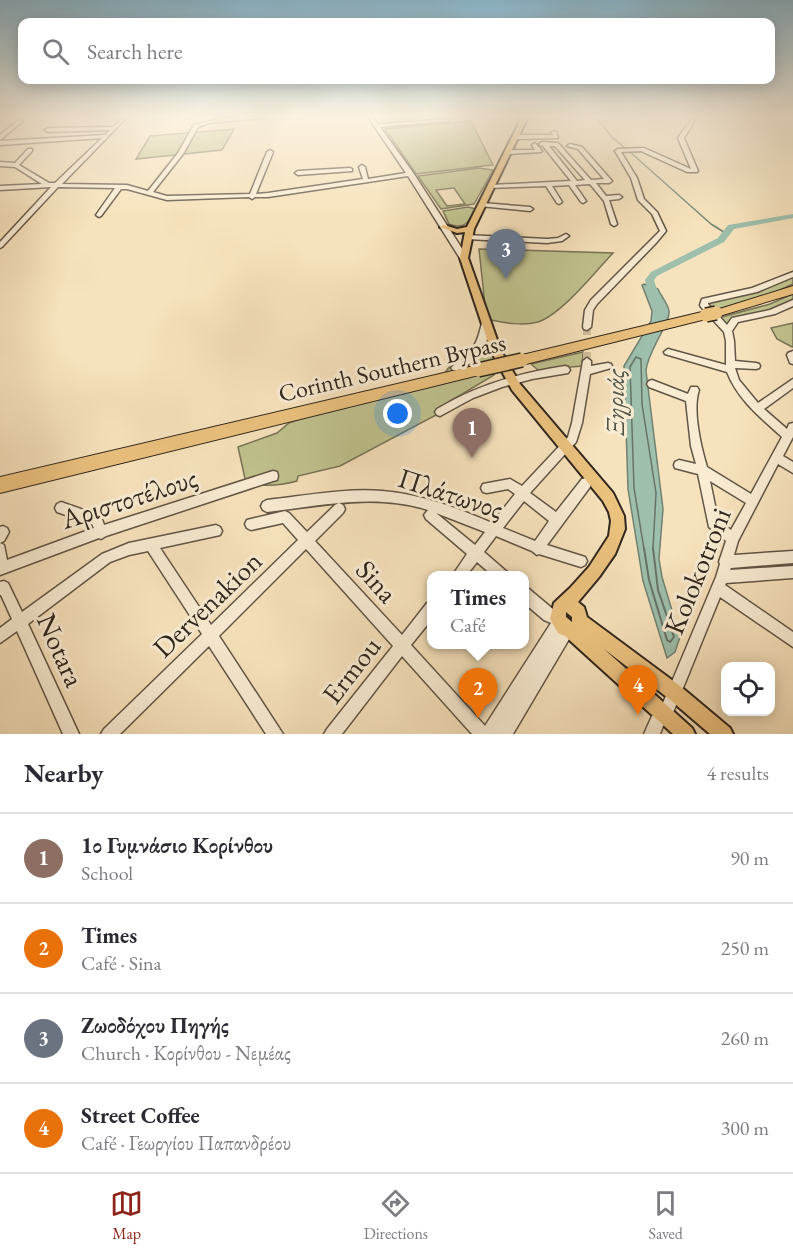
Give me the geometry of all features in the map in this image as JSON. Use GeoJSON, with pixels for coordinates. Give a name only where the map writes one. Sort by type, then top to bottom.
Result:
{"type":"FeatureCollection","features":[{"type":"Feature","properties":{"kind":"highway","name":"Corinth Southern Bypass"},"geometry":{"type":"LineString","coordinates":[[0,485],[684,321],[793,290]]}},
{"type":"Feature","properties":{"kind":"main road"},"geometry":{"type":"LineString","coordinates":[[509,152],[468,233],[464,258],[499,358],[511,379],[608,497],[617,518],[616,535],[603,558],[584,583],[568,620]]}},
{"type":"Feature","properties":{"kind":"main road"},"geometry":{"type":"LineString","coordinates":[[444,226],[468,233]]}},
{"type":"Feature","properties":{"kind":"main road"},"geometry":{"type":"LineString","coordinates":[[568,620],[674,692],[724,734]]}},
{"type":"Feature","properties":{"kind":"main road"},"geometry":{"type":"LineString","coordinates":[[568,620],[686,734]]}},
{"type":"Feature","properties":{"kind":"street"},"geometry":{"type":"LineString","coordinates":[[16,165],[29,151]]}},
{"type":"Feature","properties":{"kind":"street"},"geometry":{"type":"LineString","coordinates":[[0,246],[91,151]]}},
{"type":"Feature","properties":{"kind":"street"},"geometry":{"type":"LineString","coordinates":[[149,195],[182,151]]}},
{"type":"Feature","properties":{"kind":"street"},"geometry":{"type":"LineString","coordinates":[[395,151],[464,258]]}},
{"type":"Feature","properties":{"kind":"street"},"geometry":{"type":"LineString","coordinates":[[509,152],[531,151]]}},
{"type":"Feature","properties":{"kind":"street"},"geometry":{"type":"LineString","coordinates":[[546,151],[573,183],[583,201]]}},
{"type":"Feature","properties":{"kind":"street"},"geometry":{"type":"LineString","coordinates":[[563,151],[605,198],[613,214],[614,224]]}},
{"type":"Feature","properties":{"kind":"street"},"geometry":{"type":"LineString","coordinates":[[491,186],[609,181],[583,151]]}},
{"type":"Feature","properties":{"kind":"street"},"geometry":{"type":"LineString","coordinates":[[587,327],[589,310],[594,302],[663,231],[655,213],[641,200],[632,173],[618,151]]}},
{"type":"Feature","properties":{"kind":"street"},"geometry":{"type":"LineString","coordinates":[[647,151],[689,171],[695,171],[687,151]]}},
{"type":"Feature","properties":{"kind":"street"},"geometry":{"type":"LineString","coordinates":[[252,196],[270,152]]}},
{"type":"Feature","properties":{"kind":"street"},"geometry":{"type":"LineString","coordinates":[[348,162],[352,183]]}},
{"type":"Feature","properties":{"kind":"street"},"geometry":{"type":"LineString","coordinates":[[0,164],[16,165],[48,185]]}},
{"type":"Feature","properties":{"kind":"street"},"geometry":{"type":"LineString","coordinates":[[362,167],[366,181]]}},
{"type":"Feature","properties":{"kind":"street"},"geometry":{"type":"LineString","coordinates":[[298,174],[350,170]]}},
{"type":"Feature","properties":{"kind":"street"},"geometry":{"type":"LineString","coordinates":[[0,188],[48,185],[127,187],[149,195],[189,199],[252,196],[411,174]]}},
{"type":"Feature","properties":{"kind":"street"},"geometry":{"type":"LineString","coordinates":[[548,184],[559,202]]}},
{"type":"Feature","properties":{"kind":"street"},"geometry":{"type":"LineString","coordinates":[[99,215],[119,187]]}},
{"type":"Feature","properties":{"kind":"street"},"geometry":{"type":"LineString","coordinates":[[189,199],[194,189]]}},
{"type":"Feature","properties":{"kind":"street"},"geometry":{"type":"LineString","coordinates":[[605,198],[619,197]]}},
{"type":"Feature","properties":{"kind":"street"},"geometry":{"type":"LineString","coordinates":[[471,206],[530,209]]}},
{"type":"Feature","properties":{"kind":"street"},"geometry":{"type":"LineString","coordinates":[[468,233],[547,241],[560,240],[566,236]]}},
{"type":"Feature","properties":{"kind":"street"},"geometry":{"type":"LineString","coordinates":[[790,432],[758,408],[734,379],[731,367],[731,339],[728,331],[704,305],[705,301],[754,290],[793,274]]}},
{"type":"Feature","properties":{"kind":"street"},"geometry":{"type":"LineString","coordinates":[[728,331],[735,320],[772,312],[793,303]]}},
{"type":"Feature","properties":{"kind":"street"},"geometry":{"type":"LineString","coordinates":[[456,368],[468,360],[481,344],[486,323]]}},
{"type":"Feature","properties":{"kind":"street"},"geometry":{"type":"LineString","coordinates":[[668,352],[731,367],[756,366]]}},
{"type":"Feature","properties":{"kind":"street"},"geometry":{"type":"LineString","coordinates":[[793,354],[791,356],[793,361]]}},
{"type":"Feature","properties":{"kind":"street"},"geometry":{"type":"LineString","coordinates":[[462,571],[523,493],[572,439],[577,423],[586,366],[608,366]]}},
{"type":"Feature","properties":{"kind":"street"},"geometry":{"type":"LineString","coordinates":[[440,412],[468,396],[511,379],[565,370]]}},
{"type":"Feature","properties":{"kind":"street"},"geometry":{"type":"LineString","coordinates":[[758,408],[793,383]]}},
{"type":"Feature","properties":{"kind":"street"},"geometry":{"type":"LineString","coordinates":[[652,384],[693,394],[696,446],[713,524],[733,539]]}},
{"type":"Feature","properties":{"kind":"street","name":"Kolokotroni"},"geometry":{"type":"LineString","coordinates":[[652,734],[657,721],[665,715],[720,582],[733,539],[790,432]]}},
{"type":"Feature","properties":{"kind":"street"},"geometry":{"type":"LineString","coordinates":[[776,457],[793,468]]}},
{"type":"Feature","properties":{"kind":"street"},"geometry":{"type":"LineString","coordinates":[[679,465],[703,470],[753,501]]}},
{"type":"Feature","properties":{"kind":"street","name":"Αριστοτέλους"},"geometry":{"type":"LineString","coordinates":[[1,568],[101,532],[273,476]]}},
{"type":"Feature","properties":{"kind":"street"},"geometry":{"type":"LineString","coordinates":[[487,489],[510,483],[557,519]]}},
{"type":"Feature","properties":{"kind":"street"},"geometry":{"type":"LineString","coordinates":[[537,549],[557,519],[586,483]]}},
{"type":"Feature","properties":{"kind":"street","name":"Πλάτωνος"},"geometry":{"type":"LineString","coordinates":[[267,507],[339,495],[402,498],[451,512],[537,549],[581,561]]}},
{"type":"Feature","properties":{"kind":"street"},"geometry":{"type":"LineString","coordinates":[[62,508],[97,520],[101,532]]}},
{"type":"Feature","properties":{"kind":"street","name":"Dervenakion"},"geometry":{"type":"LineString","coordinates":[[110,734],[339,508]]}},
{"type":"Feature","properties":{"kind":"street"},"geometry":{"type":"LineString","coordinates":[[430,514],[497,571]]}},
{"type":"Feature","properties":{"kind":"street","name":"Sina"},"geometry":{"type":"LineString","coordinates":[[251,524],[285,517],[482,734]]}},
{"type":"Feature","properties":{"kind":"street"},"geometry":{"type":"LineString","coordinates":[[0,636],[106,558],[118,553],[216,531]]}},
{"type":"Feature","properties":{"kind":"street"},"geometry":{"type":"LineString","coordinates":[[151,545],[274,734]]}},
{"type":"Feature","properties":{"kind":"street"},"geometry":{"type":"LineString","coordinates":[[0,549],[1,568]]}},
{"type":"Feature","properties":{"kind":"street"},"geometry":{"type":"LineString","coordinates":[[725,562],[793,557]]}},
{"type":"Feature","properties":{"kind":"street"},"geometry":{"type":"LineString","coordinates":[[720,582],[793,572]]}},
{"type":"Feature","properties":{"kind":"street"},"geometry":{"type":"LineString","coordinates":[[720,582],[793,640]]}},
{"type":"Feature","properties":{"kind":"street","name":"Notara"},"geometry":{"type":"LineString","coordinates":[[2,588],[20,621],[71,734]]}},
{"type":"Feature","properties":{"kind":"street"},"geometry":{"type":"LineString","coordinates":[[529,598],[549,615],[568,620]]}},
{"type":"Feature","properties":{"kind":"street","name":"Ermou"},"geometry":{"type":"LineString","coordinates":[[332,734],[427,615]]}},
{"type":"Feature","properties":{"kind":"street"},"geometry":{"type":"LineString","coordinates":[[489,734],[568,620]]}},
{"type":"Feature","properties":{"kind":"street"},"geometry":{"type":"LineString","coordinates":[[504,734],[568,620]]}},
{"type":"Feature","properties":{"kind":"green space"},"geometry":{"type":"Polygon","coordinates":[[[141,151],[210,151],[136,159],[141,151]]]}},
{"type":"Feature","properties":{"kind":"green space"},"geometry":{"type":"Polygon","coordinates":[[[400,151],[486,151],[493,165],[416,174],[400,151]]]}},
{"type":"Feature","properties":{"kind":"green space"},"geometry":{"type":"Polygon","coordinates":[[[479,168],[493,170],[474,204],[441,209],[418,176],[479,168]],[[454,188],[436,190],[447,206],[465,204],[454,188]]]}},
{"type":"Feature","properties":{"kind":"green space"},"geometry":{"type":"Polygon","coordinates":[[[468,207],[476,209],[466,224],[454,226],[449,224],[443,211],[468,207]]]}},
{"type":"Feature","properties":{"kind":"green space"},"geometry":{"type":"Polygon","coordinates":[[[479,249],[613,253],[578,292],[557,311],[538,322],[520,324],[491,320],[485,305],[479,249]]]}},
{"type":"Feature","properties":{"kind":"green space"},"geometry":{"type":"Polygon","coordinates":[[[793,277],[793,284],[767,296],[711,311],[708,303],[767,288],[793,277]]]}},
{"type":"Feature","properties":{"kind":"green space"},"geometry":{"type":"Polygon","coordinates":[[[793,294],[793,301],[774,310],[723,324],[718,318],[770,304],[793,294]]]}},
{"type":"Feature","properties":{"kind":"green space"},"geometry":{"type":"Polygon","coordinates":[[[793,323],[792,347],[777,339],[771,328],[793,323]]]}},
{"type":"Feature","properties":{"kind":"green space"},"geometry":{"type":"Polygon","coordinates":[[[486,341],[489,342],[497,362],[494,375],[442,406],[438,414],[340,466],[298,476],[297,481],[284,484],[246,483],[238,447],[277,433],[289,423],[300,419],[436,384],[457,357],[486,341]]]}},
{"type":"Feature","properties":{"kind":"green space"},"geometry":{"type":"Polygon","coordinates":[[[583,352],[582,366],[538,370],[531,364],[583,352]]]}},
{"type":"Feature","properties":{"kind":"water"},"geometry":{"type":"Polygon","coordinates":[[[642,285],[658,289],[669,311],[669,316],[650,355],[646,371],[663,509],[659,559],[680,637],[675,652],[667,658],[643,581],[628,489],[624,366],[651,321],[652,311],[642,285]]]}},
{"type":"Feature","properties":{"kind":"waterway"},"geometry":{"type":"LineString","coordinates":[[630,152],[711,224],[727,234]]}},
{"type":"Feature","properties":{"kind":"waterway","name":"Ξηριάς"},"geometry":{"type":"LineString","coordinates":[[655,299],[649,280],[654,274],[721,240],[731,227],[793,216]]}},
{"type":"Feature","properties":{"kind":"tunnel"},"geometry":{"type":"LineString","coordinates":[[587,327],[587,361]]}},
{"type":"Feature","properties":{"kind":"place","name":"Ζωοδόχου Πηγής"},"geometry":{"type":"Point","coordinates":[506,279]}},
{"type":"Feature","properties":{"kind":"place","name":"1ο Γυμνάσιο Κορίνθου"},"geometry":{"type":"Point","coordinates":[472,458]}},
{"type":"Feature","properties":{"kind":"place","name":"Street Coffee"},"geometry":{"type":"Point","coordinates":[638,715]}},
{"type":"Feature","properties":{"kind":"place","name":"Times"},"geometry":{"type":"Point","coordinates":[478,718]}}]}
